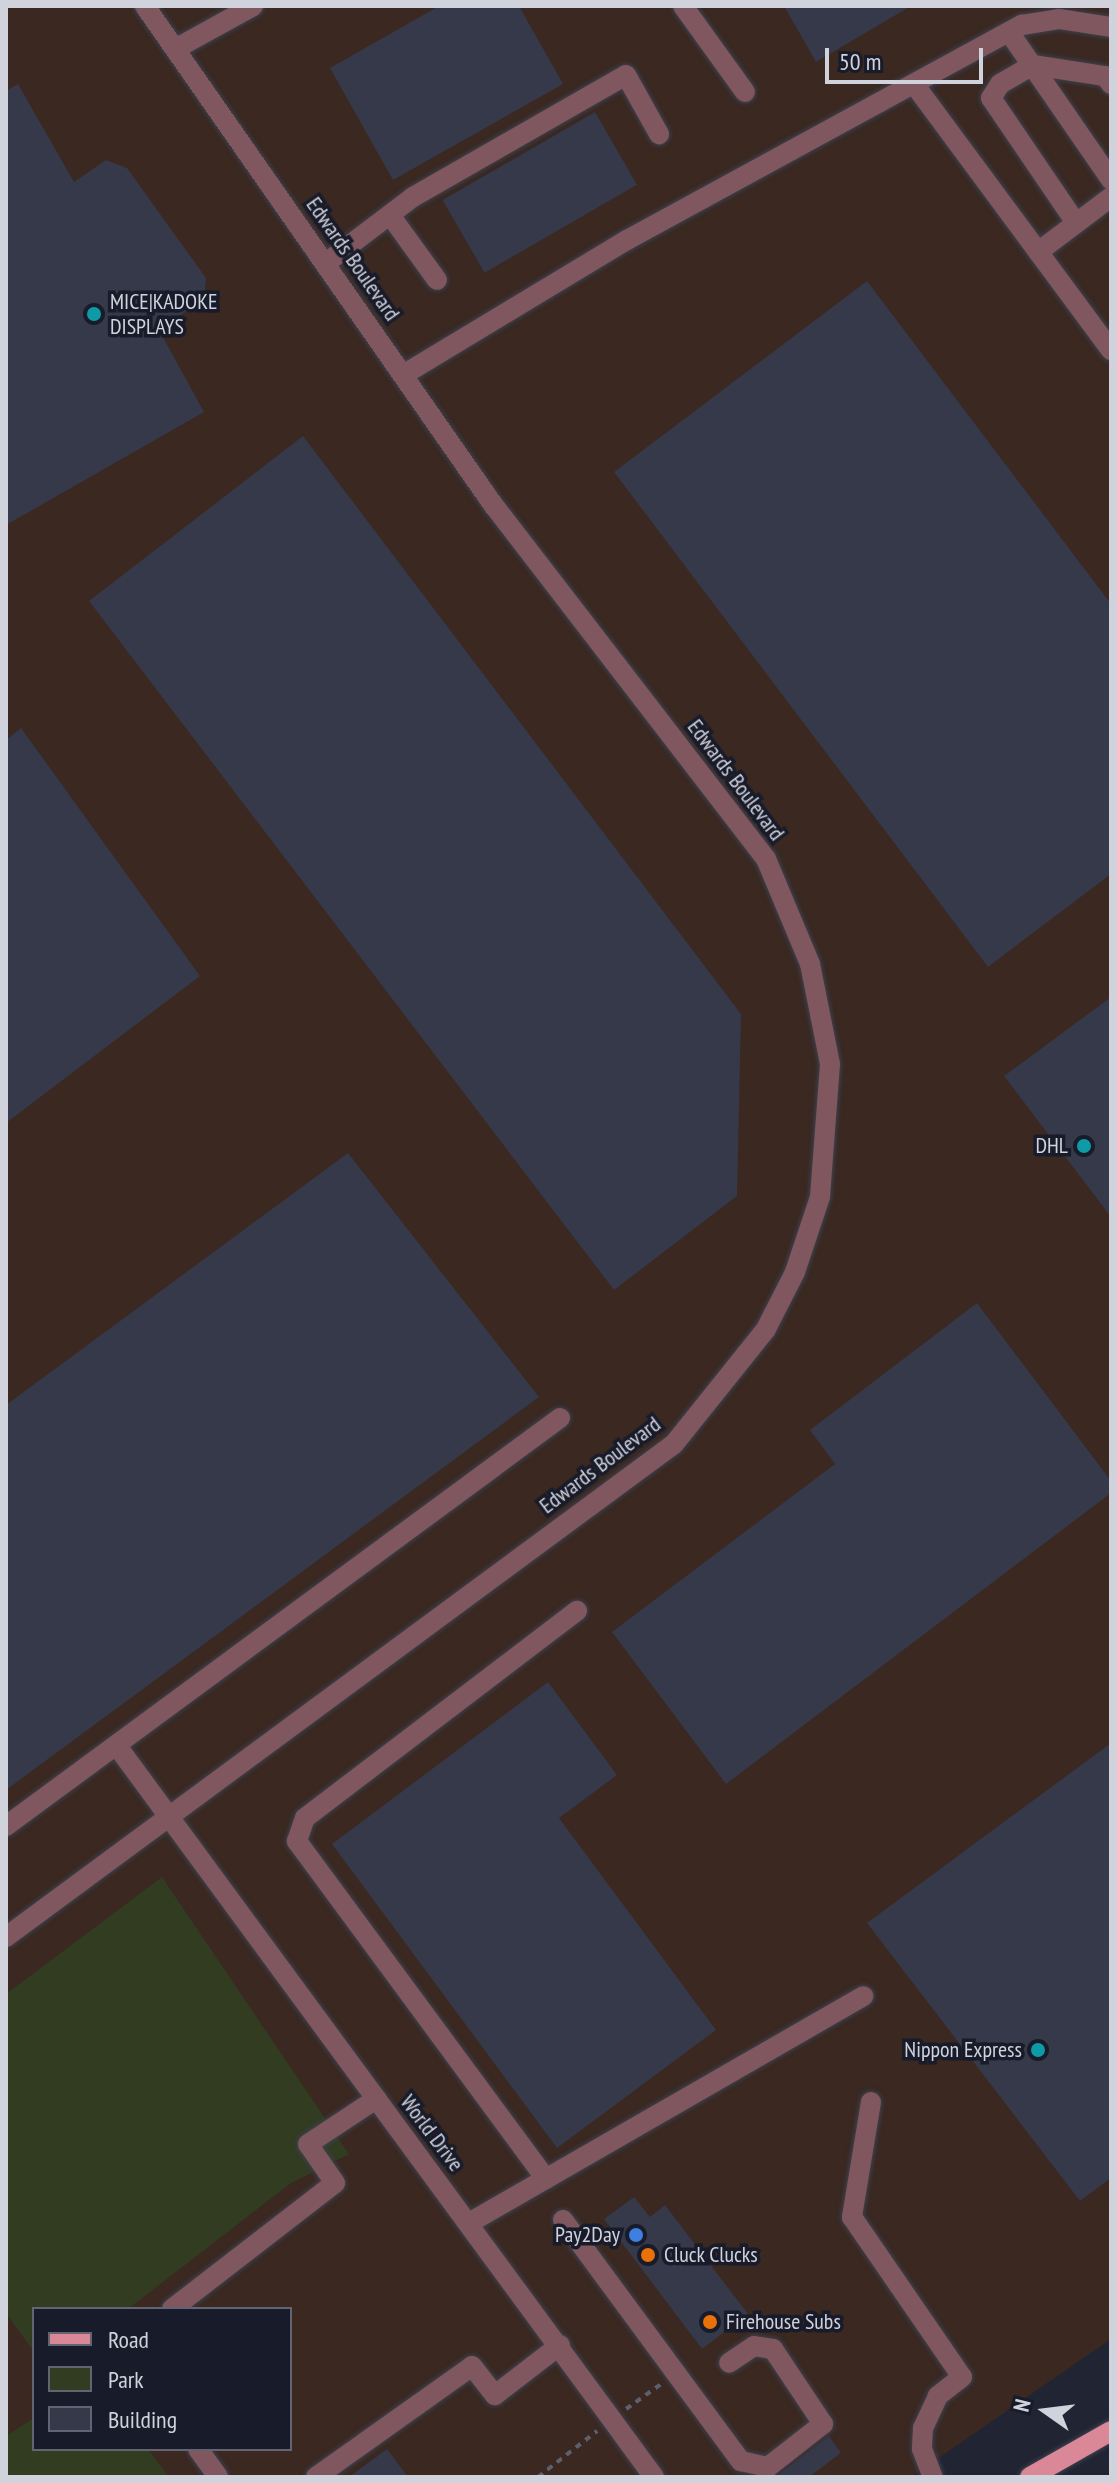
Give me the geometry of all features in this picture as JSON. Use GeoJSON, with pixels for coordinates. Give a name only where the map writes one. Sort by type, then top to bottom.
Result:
{"type":"FeatureCollection","features":[{"type":"Feature","properties":{"kind":"main road"},"geometry":{"type":"LineString","coordinates":[[1030,2477],[1111,2431]]}},
{"type":"Feature","properties":{"kind":"street","name":"Edwards Boulevard"},"geometry":{"type":"LineString","coordinates":[[6,1937],[173,1816],[416,1629],[674,1444],[766,1329],[795,1272],[820,1197],[830,1064],[810,964],[766,859],[494,506],[145,6]]}},
{"type":"Feature","properties":{"kind":"street"},"geometry":{"type":"LineString","coordinates":[[177,48],[253,6]]}},
{"type":"Feature","properties":{"kind":"street"},"geometry":{"type":"LineString","coordinates":[[683,6],[745,92]]}},
{"type":"Feature","properties":{"kind":"street"},"geometry":{"type":"LineString","coordinates":[[403,375],[627,240],[1009,32],[1059,19],[1111,27]]}},
{"type":"Feature","properties":{"kind":"street"},"geometry":{"type":"LineString","coordinates":[[1009,32],[1111,180]]}},
{"type":"Feature","properties":{"kind":"street"},"geometry":{"type":"LineString","coordinates":[[1076,223],[991,98],[1018,70],[1033,65],[1105,76],[1111,84]]}},
{"type":"Feature","properties":{"kind":"street"},"geometry":{"type":"LineString","coordinates":[[326,263],[390,215],[626,75],[659,134]]}},
{"type":"Feature","properties":{"kind":"street"},"geometry":{"type":"LineString","coordinates":[[914,84],[1111,350]]}},
{"type":"Feature","properties":{"kind":"street"},"geometry":{"type":"LineString","coordinates":[[1038,252],[1111,197]]}},
{"type":"Feature","properties":{"kind":"street"},"geometry":{"type":"LineString","coordinates":[[390,215],[437,280]]}},
{"type":"Feature","properties":{"kind":"street"},"geometry":{"type":"LineString","coordinates":[[6,1826],[560,1418]]}},
{"type":"Feature","properties":{"kind":"street"},"geometry":{"type":"LineString","coordinates":[[546,2179],[297,1841],[305,1818],[577,1611]]}},
{"type":"Feature","properties":{"kind":"street","name":"World Drive"},"geometry":{"type":"LineString","coordinates":[[117,1746],[173,1816],[654,2477]]}},
{"type":"Feature","properties":{"kind":"street"},"geometry":{"type":"LineString","coordinates":[[469,2223],[863,1996]]}},
{"type":"Feature","properties":{"kind":"street"},"geometry":{"type":"LineString","coordinates":[[175,2307],[335,2183],[308,2144],[376,2099]]}},
{"type":"Feature","properties":{"kind":"street"},"geometry":{"type":"LineString","coordinates":[[871,2102],[852,2217],[962,2377],[938,2396],[926,2420],[922,2449],[933,2477]]}},
{"type":"Feature","properties":{"kind":"street"},"geometry":{"type":"LineString","coordinates":[[563,2220],[741,2461],[768,2467],[823,2424],[773,2349],[754,2346],[729,2363]]}},
{"type":"Feature","properties":{"kind":"street"},"geometry":{"type":"LineString","coordinates":[[316,2477],[472,2366],[495,2395],[560,2345]]}},
{"type":"Feature","properties":{"kind":"street"},"geometry":{"type":"LineString","coordinates":[[199,2451],[218,2477]]}},
{"type":"Feature","properties":{"kind":"shaded area"},"geometry":{"type":"Polygon","coordinates":[[[6,6],[1111,6],[1111,2339],[911,2477],[6,2477],[6,6]]]}},
{"type":"Feature","properties":{"kind":"green space"},"geometry":{"type":"Polygon","coordinates":[[[162,1877],[349,2154],[291,2183],[131,2307],[32,2307],[32,2349],[6,2313],[6,1994],[162,1877]]]}},
{"type":"Feature","properties":{"kind":"green space"},"geometry":{"type":"Polygon","coordinates":[[[32,2419],[32,2451],[150,2451],[169,2477],[6,2477],[6,2436],[32,2419]]]}},
{"type":"Feature","properties":{"kind":"building"},"geometry":{"type":"Polygon","coordinates":[[[439,6],[519,6],[563,84],[393,180],[330,68],[439,6]]]}},
{"type":"Feature","properties":{"kind":"building"},"geometry":{"type":"Polygon","coordinates":[[[784,6],[911,6],[816,62],[784,6]]]}},
{"type":"Feature","properties":{"kind":"building","name":"MICE|KADOKE DISPLAYS"},"geometry":{"type":"Polygon","coordinates":[[[18,84],[74,182],[106,160],[127,168],[206,278],[204,299],[159,330],[204,412],[6,525],[6,91],[18,84]]]}},
{"type":"Feature","properties":{"kind":"building"},"geometry":{"type":"Polygon","coordinates":[[[595,112],[637,185],[485,273],[443,200],[595,112]]]}},
{"type":"Feature","properties":{"kind":"building"},"geometry":{"type":"Polygon","coordinates":[[[867,281],[1111,604],[1111,874],[988,967],[614,472],[867,281]]]}},
{"type":"Feature","properties":{"kind":"building"},"geometry":{"type":"Polygon","coordinates":[[[303,436],[741,1014],[737,1196],[614,1290],[89,601],[303,436]]]}},
{"type":"Feature","properties":{"kind":"building"},"geometry":{"type":"Polygon","coordinates":[[[21,728],[200,976],[6,1123],[6,740],[21,728]]]}},
{"type":"Feature","properties":{"kind":"building","name":"DHL"},"geometry":{"type":"Polygon","coordinates":[[[1111,997],[1111,1217],[1004,1076],[1111,997]]]}},
{"type":"Feature","properties":{"kind":"building"},"geometry":{"type":"Polygon","coordinates":[[[348,1153],[539,1397],[6,1790],[6,1405],[348,1153]]]}},
{"type":"Feature","properties":{"kind":"building"},"geometry":{"type":"Polygon","coordinates":[[[977,1303],[1111,1481],[1111,1493],[726,1784],[612,1632],[835,1464],[810,1430],[977,1303]]]}},
{"type":"Feature","properties":{"kind":"building"},"geometry":{"type":"Polygon","coordinates":[[[548,1682],[617,1775],[559,1818],[716,2030],[557,2148],[332,1844],[548,1682]]]}},
{"type":"Feature","properties":{"kind":"building","name":"Nippon Express"},"geometry":{"type":"Polygon","coordinates":[[[1111,1743],[1111,2178],[1080,2201],[867,1923],[1111,1743]]]}},
{"type":"Feature","properties":{"kind":"building"},"geometry":{"type":"Polygon","coordinates":[[[634,2197],[650,2217],[665,2205],[748,2314],[702,2349],[604,2219],[634,2197]]]}},
{"type":"Feature","properties":{"kind":"building"},"geometry":{"type":"Polygon","coordinates":[[[829,2436],[841,2453],[809,2477],[776,2477],[829,2436]]]}},
{"type":"Feature","properties":{"kind":"building"},"geometry":{"type":"Polygon","coordinates":[[[387,2449],[408,2477],[349,2477],[387,2449]]]}},
{"type":"Feature","properties":{"kind":"place","name":"MICE|KADOKE DISPLAYS"},"geometry":{"type":"Point","coordinates":[94,314]}},
{"type":"Feature","properties":{"kind":"place","name":"DHL"},"geometry":{"type":"Point","coordinates":[1084,1146]}},
{"type":"Feature","properties":{"kind":"place","name":"Nippon Express"},"geometry":{"type":"Point","coordinates":[1038,2050]}},
{"type":"Feature","properties":{"kind":"place","name":"Pay2Day"},"geometry":{"type":"Point","coordinates":[636,2235]}},
{"type":"Feature","properties":{"kind":"place","name":"Cluck Clucks"},"geometry":{"type":"Point","coordinates":[648,2255]}},
{"type":"Feature","properties":{"kind":"place","name":"Firehouse Subs"},"geometry":{"type":"Point","coordinates":[710,2322]}}]}
